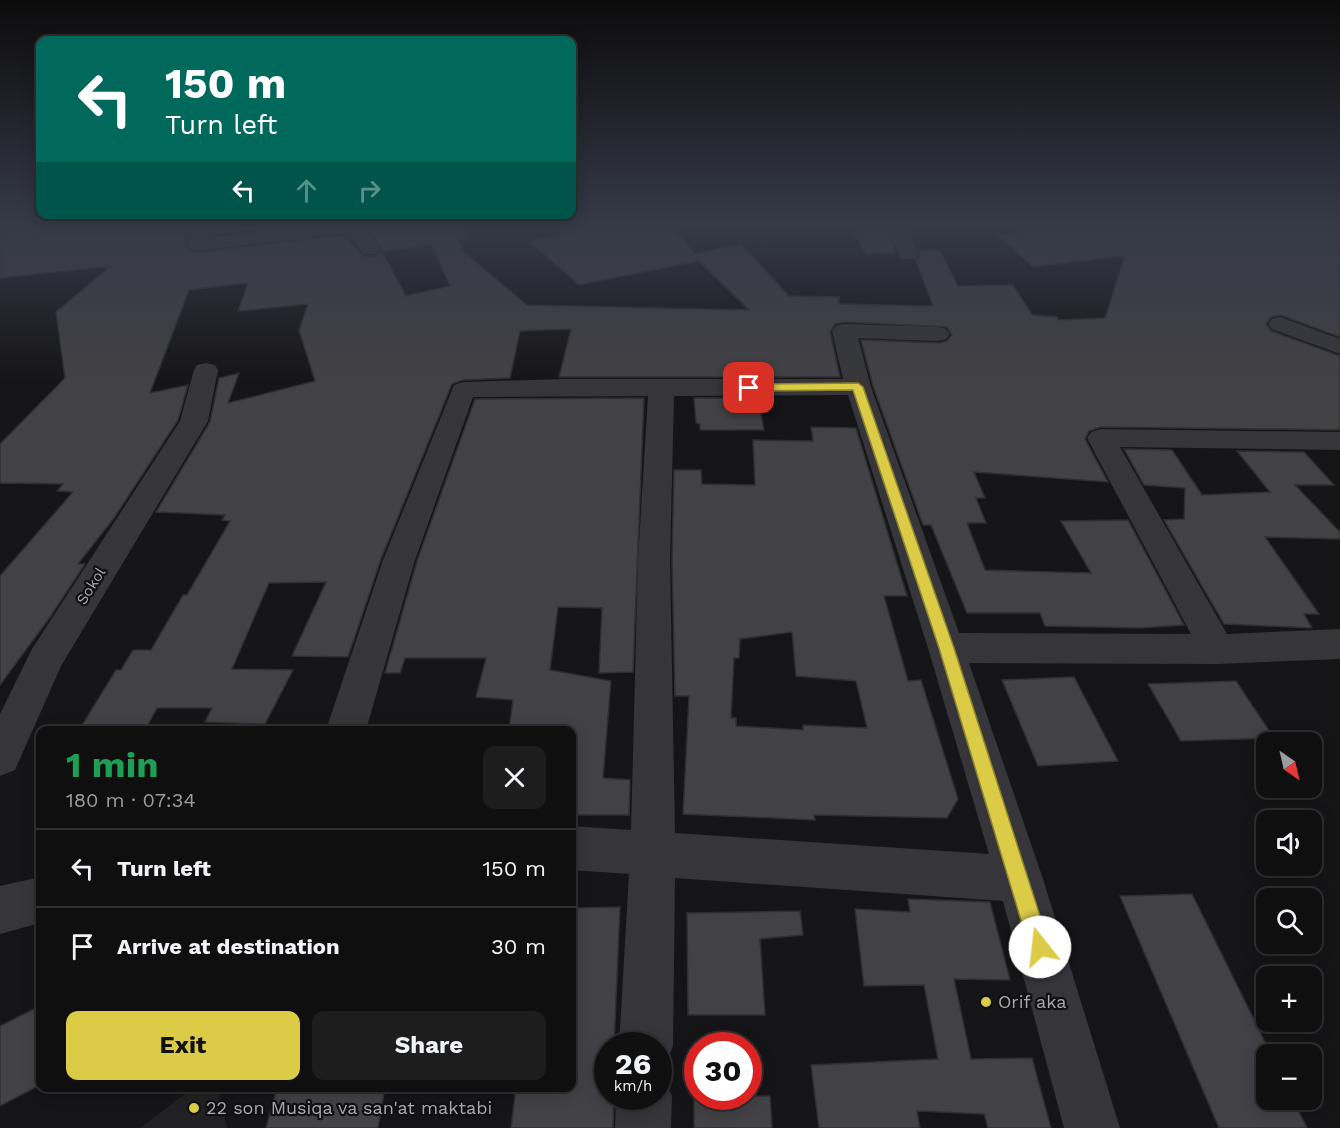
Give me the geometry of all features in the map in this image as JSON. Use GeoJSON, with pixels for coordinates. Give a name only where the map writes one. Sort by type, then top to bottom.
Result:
{"type":"FeatureCollection","features":[{"type":"Feature","properties":{"kind":"street"},"geometry":{"type":"LineString","coordinates":[[1280,324],[1340,347]]}},
{"type":"Feature","properties":{"kind":"street"},"geometry":{"type":"LineString","coordinates":[[938,334],[844,331],[858,387],[946,648],[1020,879],[1092,1128]]}},
{"type":"Feature","properties":{"kind":"street","name":"Sokol"},"geometry":{"type":"LineString","coordinates":[[0,757],[45,660],[194,421],[206,370]]}},
{"type":"Feature","properties":{"kind":"street"},"geometry":{"type":"LineString","coordinates":[[347,726],[399,560],[463,390],[562,387],[858,387]]}},
{"type":"Feature","properties":{"kind":"street"},"geometry":{"type":"LineString","coordinates":[[647,1032],[653,853],[654,560],[661,388]]}},
{"type":"Feature","properties":{"kind":"street"},"geometry":{"type":"LineString","coordinates":[[1217,649],[1101,438],[1340,441]]}},
{"type":"Feature","properties":{"kind":"street"},"geometry":{"type":"LineString","coordinates":[[946,648],[1217,649],[1340,644]]}},
{"type":"Feature","properties":{"kind":"street"},"geometry":{"type":"LineString","coordinates":[[576,848],[1020,879]]}},
{"type":"Feature","properties":{"kind":"street"},"geometry":{"type":"LineString","coordinates":[[0,910],[36,901]]}},
{"type":"Feature","properties":{"kind":"street"},"geometry":{"type":"LineString","coordinates":[[643,1128],[644,1110]]}},
{"type":"Feature","properties":{"kind":"shaded area","name":"22 son Musiqa va san'at maktabi"},"geometry":{"type":"Polygon","coordinates":[[[188,1092],[219,1092],[227,1128],[140,1128],[188,1092]]]}},
{"type":"Feature","properties":{"kind":"building"},"geometry":{"type":"Polygon","coordinates":[[[98,277],[395,277],[406,296],[450,286],[446,277],[493,277],[527,305],[749,310],[715,277],[771,277],[789,296],[839,297],[839,304],[933,306],[922,277],[953,277],[958,286],[1013,285],[1032,315],[1057,317],[1058,320],[1105,318],[1118,277],[1340,277],[1340,337],[1281,315],[1271,317],[1266,324],[1271,331],[1340,356],[1340,430],[1101,427],[1089,431],[1085,439],[1108,482],[974,472],[985,498],[976,498],[986,523],[967,523],[985,570],[1091,573],[1061,521],[1128,520],[1184,625],[1141,628],[1045,626],[1040,613],[967,613],[931,525],[923,525],[873,386],[861,340],[939,343],[947,341],[952,335],[947,327],[844,322],[835,324],[830,332],[840,377],[559,377],[571,329],[520,331],[510,378],[463,380],[452,384],[381,559],[348,657],[292,656],[326,582],[269,583],[232,669],[293,670],[265,724],[205,722],[212,708],[157,708],[147,726],[81,726],[116,670],[121,670],[133,650],[151,650],[183,595],[187,595],[230,521],[222,520],[225,515],[156,512],[210,422],[219,378],[239,373],[228,403],[315,381],[299,330],[308,304],[238,311],[248,283],[189,290],[150,393],[188,385],[178,420],[114,518],[78,564],[85,564],[50,617],[0,685],[0,576],[73,492],[57,491],[63,484],[0,483],[0,444],[65,378],[56,312],[98,277]]]}},
{"type":"Feature","properties":{"kind":"building"},"geometry":{"type":"Polygon","coordinates":[[[569,277],[621,277],[579,285],[569,277]]]}},
{"type":"Feature","properties":{"kind":"building"},"geometry":{"type":"Polygon","coordinates":[[[644,398],[633,672],[599,673],[602,608],[558,607],[550,670],[611,681],[603,778],[630,780],[629,815],[576,815],[576,726],[510,726],[513,700],[476,697],[486,658],[405,658],[400,673],[385,673],[417,561],[475,399],[644,398]]]}},
{"type":"Feature","properties":{"kind":"building"},"geometry":{"type":"Polygon","coordinates":[[[694,398],[758,398],[764,430],[700,430],[700,424],[696,423],[694,398]]]}},
{"type":"Feature","properties":{"kind":"building"},"geometry":{"type":"Polygon","coordinates":[[[811,427],[856,428],[907,596],[884,596],[908,681],[921,680],[958,799],[947,818],[814,815],[815,820],[683,814],[689,696],[675,696],[672,560],[674,470],[701,470],[702,484],[755,485],[753,440],[813,441],[811,427]],[[792,632],[740,639],[739,658],[734,658],[731,718],[736,718],[736,726],[803,730],[803,725],[867,728],[856,681],[796,676],[792,632]]]}},
{"type":"Feature","properties":{"kind":"building"},"geometry":{"type":"Polygon","coordinates":[[[1124,449],[1172,450],[1202,495],[1270,492],[1237,451],[1304,452],[1334,485],[1295,485],[1340,532],[1340,539],[1265,537],[1319,614],[1304,614],[1312,628],[1224,624],[1164,520],[1184,519],[1185,488],[1144,485],[1124,449]]]}},
{"type":"Feature","properties":{"kind":"building"},"geometry":{"type":"Polygon","coordinates":[[[1074,677],[1118,761],[1038,766],[1002,680],[1074,677]]]}},
{"type":"Feature","properties":{"kind":"building"},"geometry":{"type":"Polygon","coordinates":[[[1236,681],[1270,732],[1256,732],[1256,739],[1181,741],[1148,684],[1236,681]]]}},
{"type":"Feature","properties":{"kind":"building"},"geometry":{"type":"Polygon","coordinates":[[[1192,894],[1256,1024],[1256,1032],[1260,1032],[1266,1044],[1256,1044],[1256,1110],[1298,1110],[1307,1128],[1219,1128],[1120,896],[1192,894]]]}},
{"type":"Feature","properties":{"kind":"building"},"geometry":{"type":"Polygon","coordinates":[[[908,899],[990,902],[1010,980],[954,979],[971,1059],[1032,1058],[1051,1128],[988,1128],[984,1114],[917,1111],[920,1128],[819,1128],[811,1065],[938,1059],[924,985],[864,986],[855,909],[910,912],[908,899]]]}},
{"type":"Feature","properties":{"kind":"building"},"geometry":{"type":"Polygon","coordinates":[[[620,907],[615,1032],[594,1032],[594,1110],[614,1110],[613,1128],[511,1128],[516,1092],[576,1092],[576,908],[620,907]]]}},
{"type":"Feature","properties":{"kind":"building"},"geometry":{"type":"Polygon","coordinates":[[[800,911],[803,935],[760,939],[765,1015],[688,1015],[687,913],[800,911]]]}},
{"type":"Feature","properties":{"kind":"building"},"geometry":{"type":"Polygon","coordinates":[[[36,1008],[36,1087],[0,1106],[0,1026],[36,1008]]]}},
{"type":"Feature","properties":{"kind":"building"},"geometry":{"type":"Polygon","coordinates":[[[276,1092],[384,1092],[378,1128],[266,1128],[276,1092]]]}},
{"type":"Feature","properties":{"kind":"building"},"geometry":{"type":"Polygon","coordinates":[[[762,1096],[770,1096],[772,1128],[694,1128],[694,1110],[762,1110],[762,1096]]]}},
{"type":"Feature","properties":{"kind":"place","name":"Orif aka"},"geometry":{"type":"Point","coordinates":[986,1002]}},
{"type":"Feature","properties":{"kind":"place","name":"22 son Musiqa va san'at maktabi"},"geometry":{"type":"Point","coordinates":[194,1108]}},
{"type":"Feature","properties":{"kind":"route"},"geometry":{"type":"LineString","coordinates":[[749,388],[858,387],[946,648],[1040,947]]}}]}
